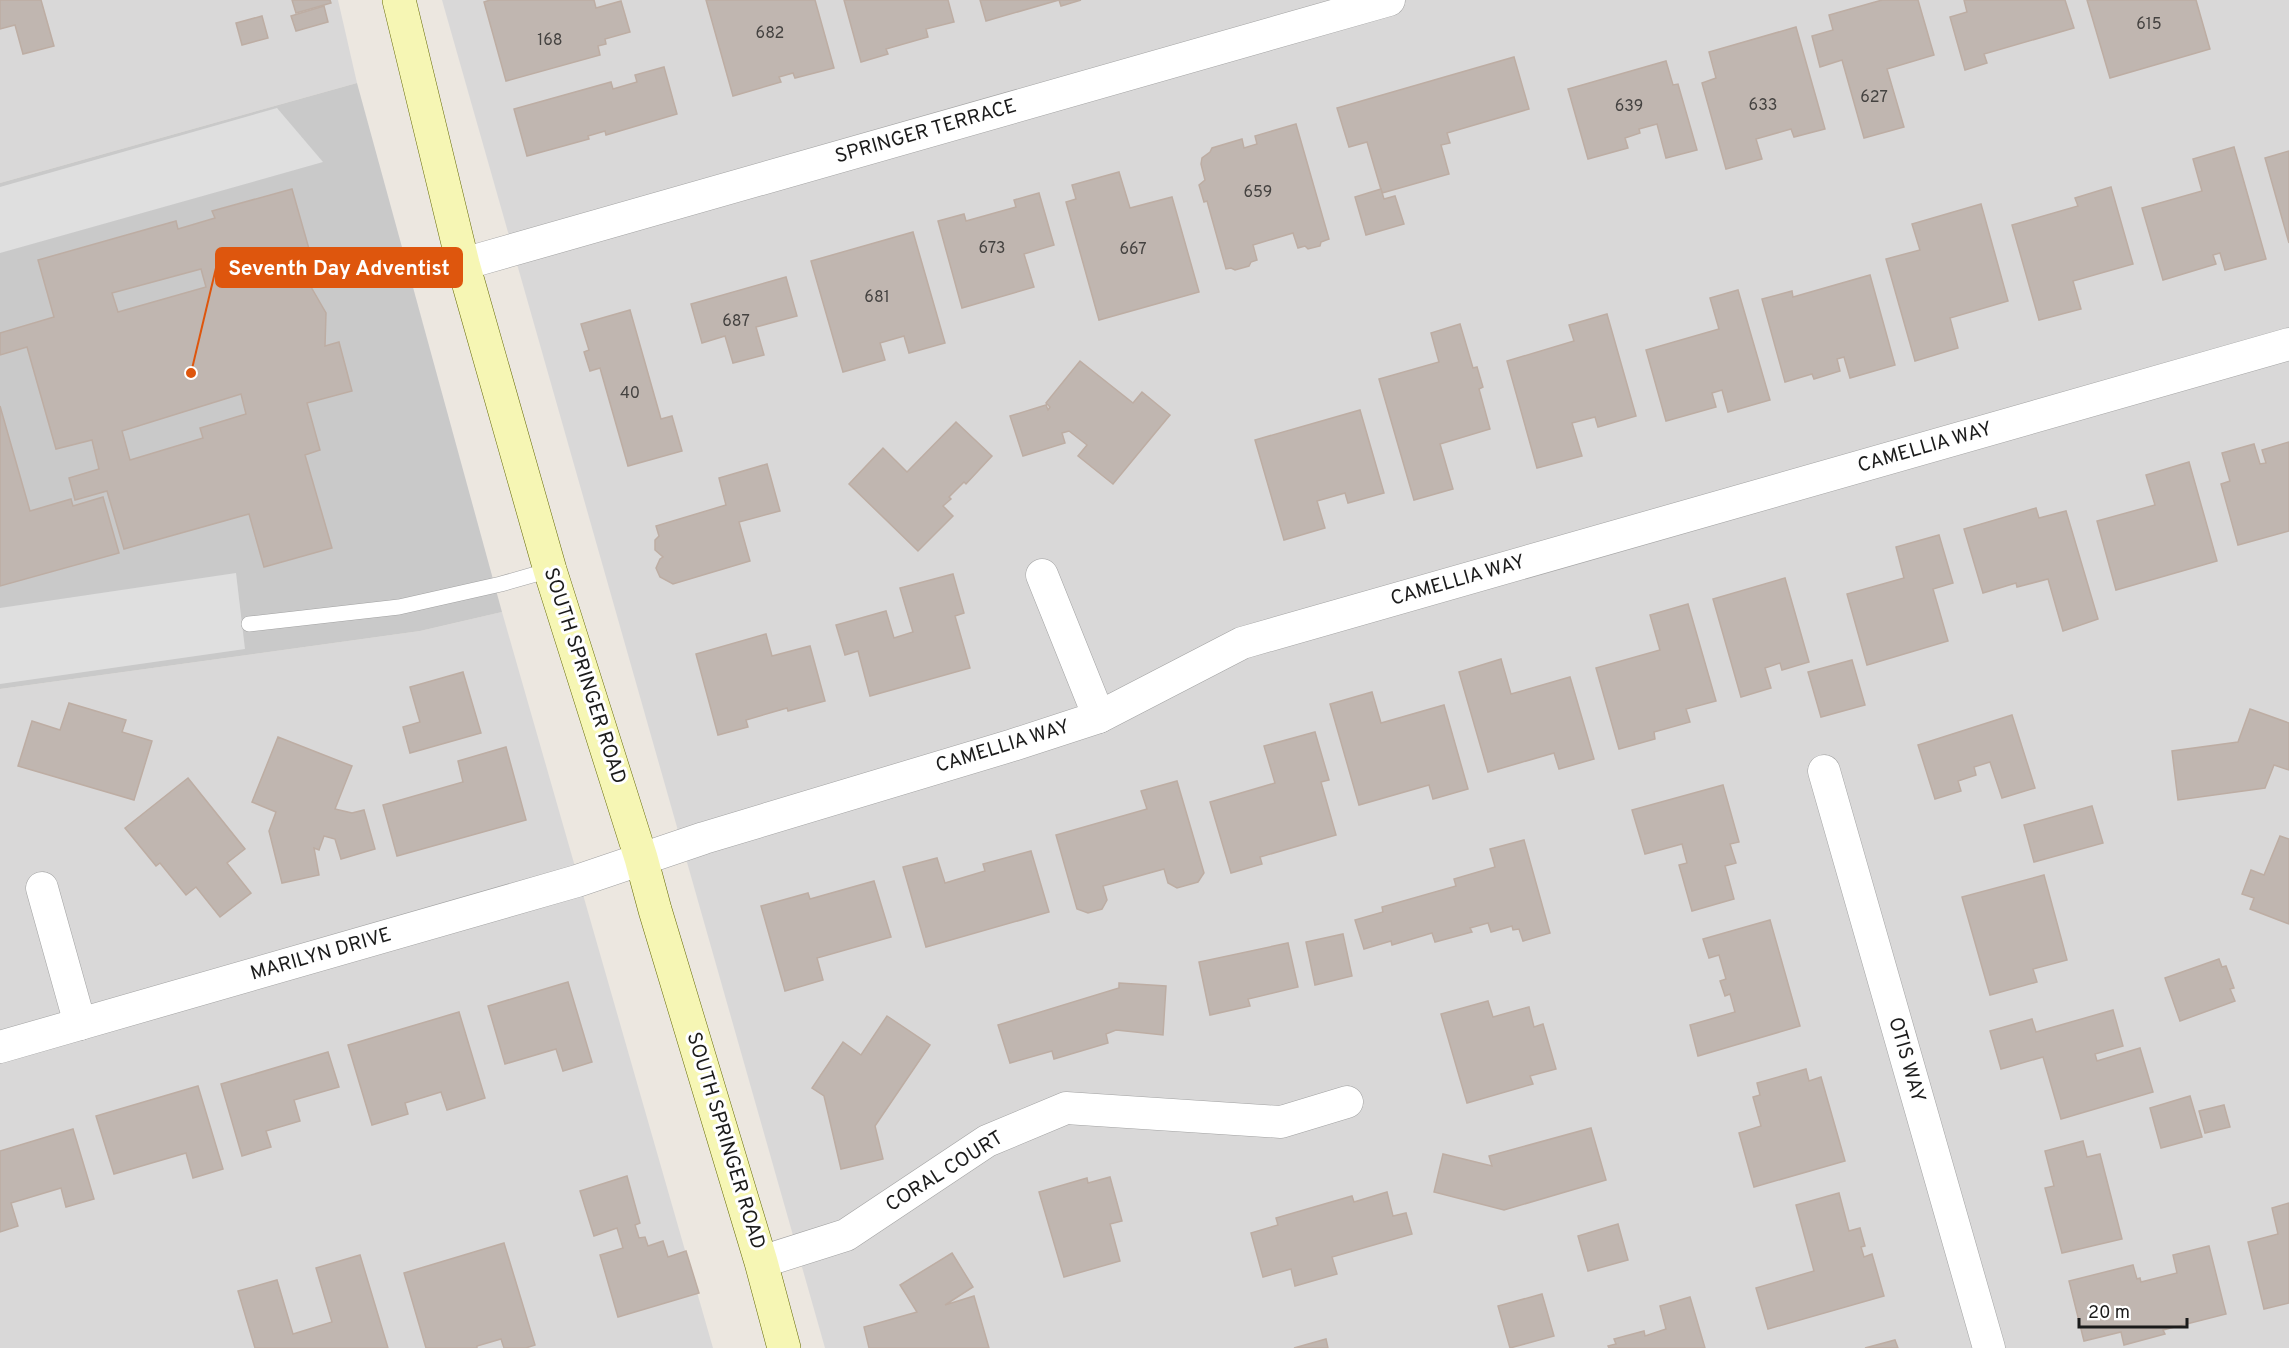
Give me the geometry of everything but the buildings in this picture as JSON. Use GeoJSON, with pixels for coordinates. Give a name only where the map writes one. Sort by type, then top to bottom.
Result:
{"type":"FeatureCollection","features":[{"type":"Feature","properties":{"kind":"street","name":"SOUTH SPRINGER ROAD"},"geometry":{"type":"LineString","coordinates":[[399,0],[463,264],[550,570],[641,858],[761,1262],[784,1348]]}},
{"type":"Feature","properties":{"kind":"street","name":"SPRINGER TERRACE"},"geometry":{"type":"LineString","coordinates":[[463,264],[1389,0]]}},
{"type":"Feature","properties":{"kind":"street","name":"CAMELLIA WAY"},"geometry":{"type":"LineString","coordinates":[[641,858],[1099,717],[1242,643],[2289,344]]}},
{"type":"Feature","properties":{"kind":"street"},"geometry":{"type":"LineString","coordinates":[[1042,575],[1099,717]]}},
{"type":"Feature","properties":{"kind":"street","name":"OTIS WAY"},"geometry":{"type":"LineString","coordinates":[[1824,771],[1989,1348]]}},
{"type":"Feature","properties":{"kind":"street","name":"MARILYN DRIVE"},"geometry":{"type":"LineString","coordinates":[[0,1047],[577,881],[641,858]]}},
{"type":"Feature","properties":{"kind":"street"},"geometry":{"type":"LineString","coordinates":[[42,888],[81,1024]]}},
{"type":"Feature","properties":{"kind":"street","name":"CORAL COURT"},"geometry":{"type":"LineString","coordinates":[[761,1262],[846,1235],[987,1141],[1066,1108],[1281,1122],[1347,1102]]}},
{"type":"Feature","properties":{"kind":"lane"},"geometry":{"type":"LineString","coordinates":[[249,624],[399,607],[501,584],[550,570]]}},
{"type":"Feature","properties":{"kind":"shaded area"},"geometry":{"type":"Polygon","coordinates":[[[0,0],[338,0],[357,83],[0,183],[0,0]]]}},
{"type":"Feature","properties":{"kind":"shaded area"},"geometry":{"type":"Polygon","coordinates":[[[442,0],[2289,0],[2289,1348],[825,1348],[442,0]]]}},
{"type":"Feature","properties":{"kind":"shaded area"},"geometry":{"type":"Polygon","coordinates":[[[357,83],[502,612],[420,631],[0,689],[0,183],[357,83]]]}},
{"type":"Feature","properties":{"kind":"shaded area"},"geometry":{"type":"Polygon","coordinates":[[[277,108],[323,162],[0,253],[0,187],[277,108]]]}},
{"type":"Feature","properties":{"kind":"shaded area"},"geometry":{"type":"Polygon","coordinates":[[[236,573],[245,649],[0,684],[0,608],[236,573]]]}},
{"type":"Feature","properties":{"kind":"shaded area"},"geometry":{"type":"Polygon","coordinates":[[[502,612],[713,1348],[0,1348],[0,689],[420,631],[502,612]]]}},
{"type":"Feature","properties":{"kind":"place","name":"Seventh Day Adventist"},"geometry":{"type":"Point","coordinates":[191,373]}}]}
